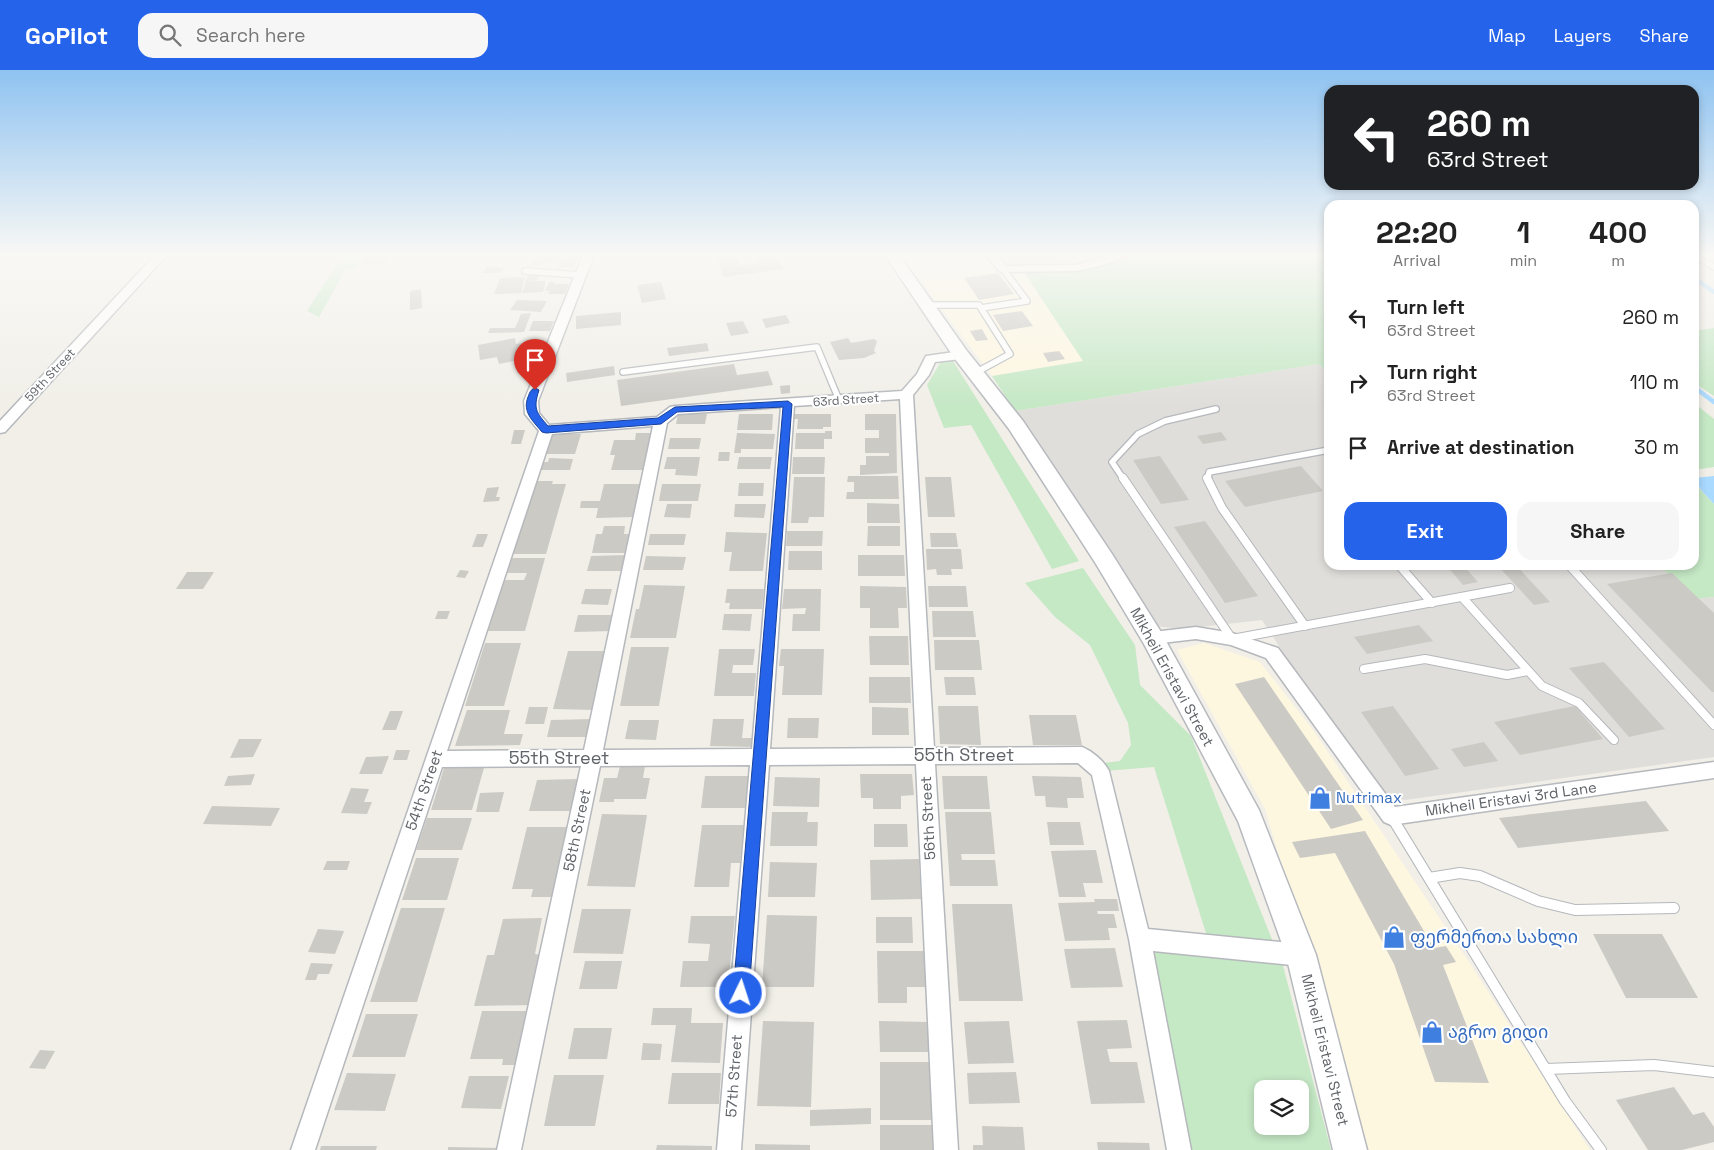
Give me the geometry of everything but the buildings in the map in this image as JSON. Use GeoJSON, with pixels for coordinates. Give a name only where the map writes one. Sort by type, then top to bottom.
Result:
{"type":"FeatureCollection","features":[{"type":"Feature","properties":{"kind":"main road","name":"Mikheil Eristavi Street"},"geometry":{"type":"LineString","coordinates":[[927,305],[975,373],[1016,425],[1153,638],[1250,818],[1301,955],[1350,1150]]}},
{"type":"Feature","properties":{"kind":"street","name":"59th Street"},"geometry":{"type":"LineString","coordinates":[[0,429],[114,305]]}},
{"type":"Feature","properties":{"kind":"street"},"geometry":{"type":"LineString","coordinates":[[546,430],[532,414],[531,401],[568,305]]}},
{"type":"Feature","properties":{"kind":"street"},"geometry":{"type":"LineString","coordinates":[[906,395],[923,375],[930,359],[962,355]]}},
{"type":"Feature","properties":{"kind":"street","name":"63rd Street"},"geometry":{"type":"LineString","coordinates":[[546,430],[661,421],[675,410],[906,395]]}},
{"type":"Feature","properties":{"kind":"street","name":"56th Street"},"geometry":{"type":"LineString","coordinates":[[906,395],[946,1150]]}},
{"type":"Feature","properties":{"kind":"street","name":"57th Street"},"geometry":{"type":"LineString","coordinates":[[728,1150],[788,404]]}},
{"type":"Feature","properties":{"kind":"street","name":"58th Street"},"geometry":{"type":"LineString","coordinates":[[509,1150],[661,421]]}},
{"type":"Feature","properties":{"kind":"street","name":"54th Street"},"geometry":{"type":"LineString","coordinates":[[304,1150],[546,430]]}},
{"type":"Feature","properties":{"kind":"street"},"geometry":{"type":"LineString","coordinates":[[1153,638],[1196,633],[1232,639],[1272,653],[1392,816]]}},
{"type":"Feature","properties":{"kind":"street","name":"55th Street"},"geometry":{"type":"LineString","coordinates":[[434,759],[1082,755],[1100,771],[1140,939],[1178,1150]]}},
{"type":"Feature","properties":{"kind":"street","name":"Mikheil Eristavi 3rd Lane"},"geometry":{"type":"LineString","coordinates":[[1392,816],[1714,770]]}},
{"type":"Feature","properties":{"kind":"street"},"geometry":{"type":"LineString","coordinates":[[1140,939],[1301,955]]}},
{"type":"Feature","properties":{"kind":"lane"},"geometry":{"type":"LineString","coordinates":[[975,373],[1010,354],[979,305]]}},
{"type":"Feature","properties":{"kind":"lane"},"geometry":{"type":"LineString","coordinates":[[981,308],[998,305]]}},
{"type":"Feature","properties":{"kind":"lane"},"geometry":{"type":"LineString","coordinates":[[623,372],[818,347],[839,400]]}},
{"type":"Feature","properties":{"kind":"lane"},"geometry":{"type":"LineString","coordinates":[[1216,409],[1165,421],[1138,434],[1112,462],[1232,639],[1510,588]]}},
{"type":"Feature","properties":{"kind":"lane"},"geometry":{"type":"LineString","coordinates":[[1305,626],[1222,508],[1207,478],[1209,472],[1324,451]]}},
{"type":"Feature","properties":{"kind":"lane"},"geometry":{"type":"LineString","coordinates":[[1403,570],[1432,602]]}},
{"type":"Feature","properties":{"kind":"lane"},"geometry":{"type":"LineString","coordinates":[[1573,570],[1714,725]]}},
{"type":"Feature","properties":{"kind":"lane"},"geometry":{"type":"LineString","coordinates":[[1462,597],[1542,686],[1579,703],[1614,740]]}},
{"type":"Feature","properties":{"kind":"lane"},"geometry":{"type":"LineString","coordinates":[[1364,668],[1426,659],[1507,676],[1528,671]]}},
{"type":"Feature","properties":{"kind":"lane"},"geometry":{"type":"LineString","coordinates":[[1392,816],[1565,1101],[1601,1150]]}},
{"type":"Feature","properties":{"kind":"lane"},"geometry":{"type":"LineString","coordinates":[[1429,878],[1460,873],[1480,876],[1538,901],[1575,910],[1674,908]]}},
{"type":"Feature","properties":{"kind":"lane"},"geometry":{"type":"LineString","coordinates":[[1546,1069],[1654,1065],[1714,1072]]}},
{"type":"Feature","properties":{"kind":"shaded area"},"geometry":{"type":"Polygon","coordinates":[[[939,305],[1046,305],[1083,361],[992,376],[939,305]]]}},
{"type":"Feature","properties":{"kind":"shaded area"},"geometry":{"type":"Polygon","coordinates":[[[1319,364],[1324,369],[1324,570],[1664,570],[1695,599],[1714,597],[1714,757],[1405,800],[1374,793],[1262,620],[1182,629],[1155,626],[1015,411],[1319,364]]]}},
{"type":"Feature","properties":{"kind":"shaded area"},"geometry":{"type":"Polygon","coordinates":[[[1204,643],[1260,662],[1313,730],[1469,962],[1590,1150],[1367,1150],[1265,809],[1177,650],[1204,643]]]}},
{"type":"Feature","properties":{"kind":"green space"},"geometry":{"type":"Polygon","coordinates":[[[311,305],[325,305],[319,317],[307,311],[311,305]]]}},
{"type":"Feature","properties":{"kind":"green space"},"geometry":{"type":"Polygon","coordinates":[[[1046,305],[1324,305],[1324,369],[1319,364],[1015,411],[992,376],[1083,361],[1046,305]]]}},
{"type":"Feature","properties":{"kind":"green space"},"geometry":{"type":"Polygon","coordinates":[[[1714,328],[1714,396],[1699,386],[1699,330],[1714,328]]]}},
{"type":"Feature","properties":{"kind":"green space"},"geometry":{"type":"Polygon","coordinates":[[[953,361],[1079,561],[1052,569],[971,425],[944,428],[927,385],[940,363],[953,361]]]}},
{"type":"Feature","properties":{"kind":"green space"},"geometry":{"type":"Polygon","coordinates":[[[1699,407],[1714,419],[1714,467],[1699,469],[1699,407]]]}},
{"type":"Feature","properties":{"kind":"green space"},"geometry":{"type":"Polygon","coordinates":[[[1699,488],[1714,504],[1714,597],[1695,599],[1664,570],[1699,570],[1699,488]]]}},
{"type":"Feature","properties":{"kind":"green space"},"geometry":{"type":"Polygon","coordinates":[[[1083,568],[1135,645],[1140,685],[1191,736],[1277,952],[1210,946],[1154,767],[1105,771],[1103,763],[1120,761],[1131,745],[1128,723],[1090,645],[1055,617],[1025,583],[1083,568]]]}},
{"type":"Feature","properties":{"kind":"green space"},"geometry":{"type":"Polygon","coordinates":[[[1152,950],[1281,958],[1331,1150],[1190,1150],[1152,950]]]}},
{"type":"Feature","properties":{"kind":"water"},"geometry":{"type":"Polygon","coordinates":[[[1714,476],[1714,504],[1699,487],[1699,478],[1714,476]]]}},
{"type":"Feature","properties":{"kind":"waterway"},"geometry":{"type":"LineString","coordinates":[[1699,391],[1714,402]]}},
{"type":"Feature","properties":{"kind":"place","name":"Nutrimax"},"geometry":{"type":"Point","coordinates":[1320,798]}},
{"type":"Feature","properties":{"kind":"place","name":"ფერმერთა სახლი"},"geometry":{"type":"Point","coordinates":[1394,937]}},
{"type":"Feature","properties":{"kind":"place","name":"აგრო გიდი"},"geometry":{"type":"Point","coordinates":[1432,1032]}},
{"type":"Feature","properties":{"kind":"route"},"geometry":{"type":"LineString","coordinates":[[535,390],[531,401],[532,414],[546,430],[661,421],[675,410],[788,404],[741,993]]}}]}
